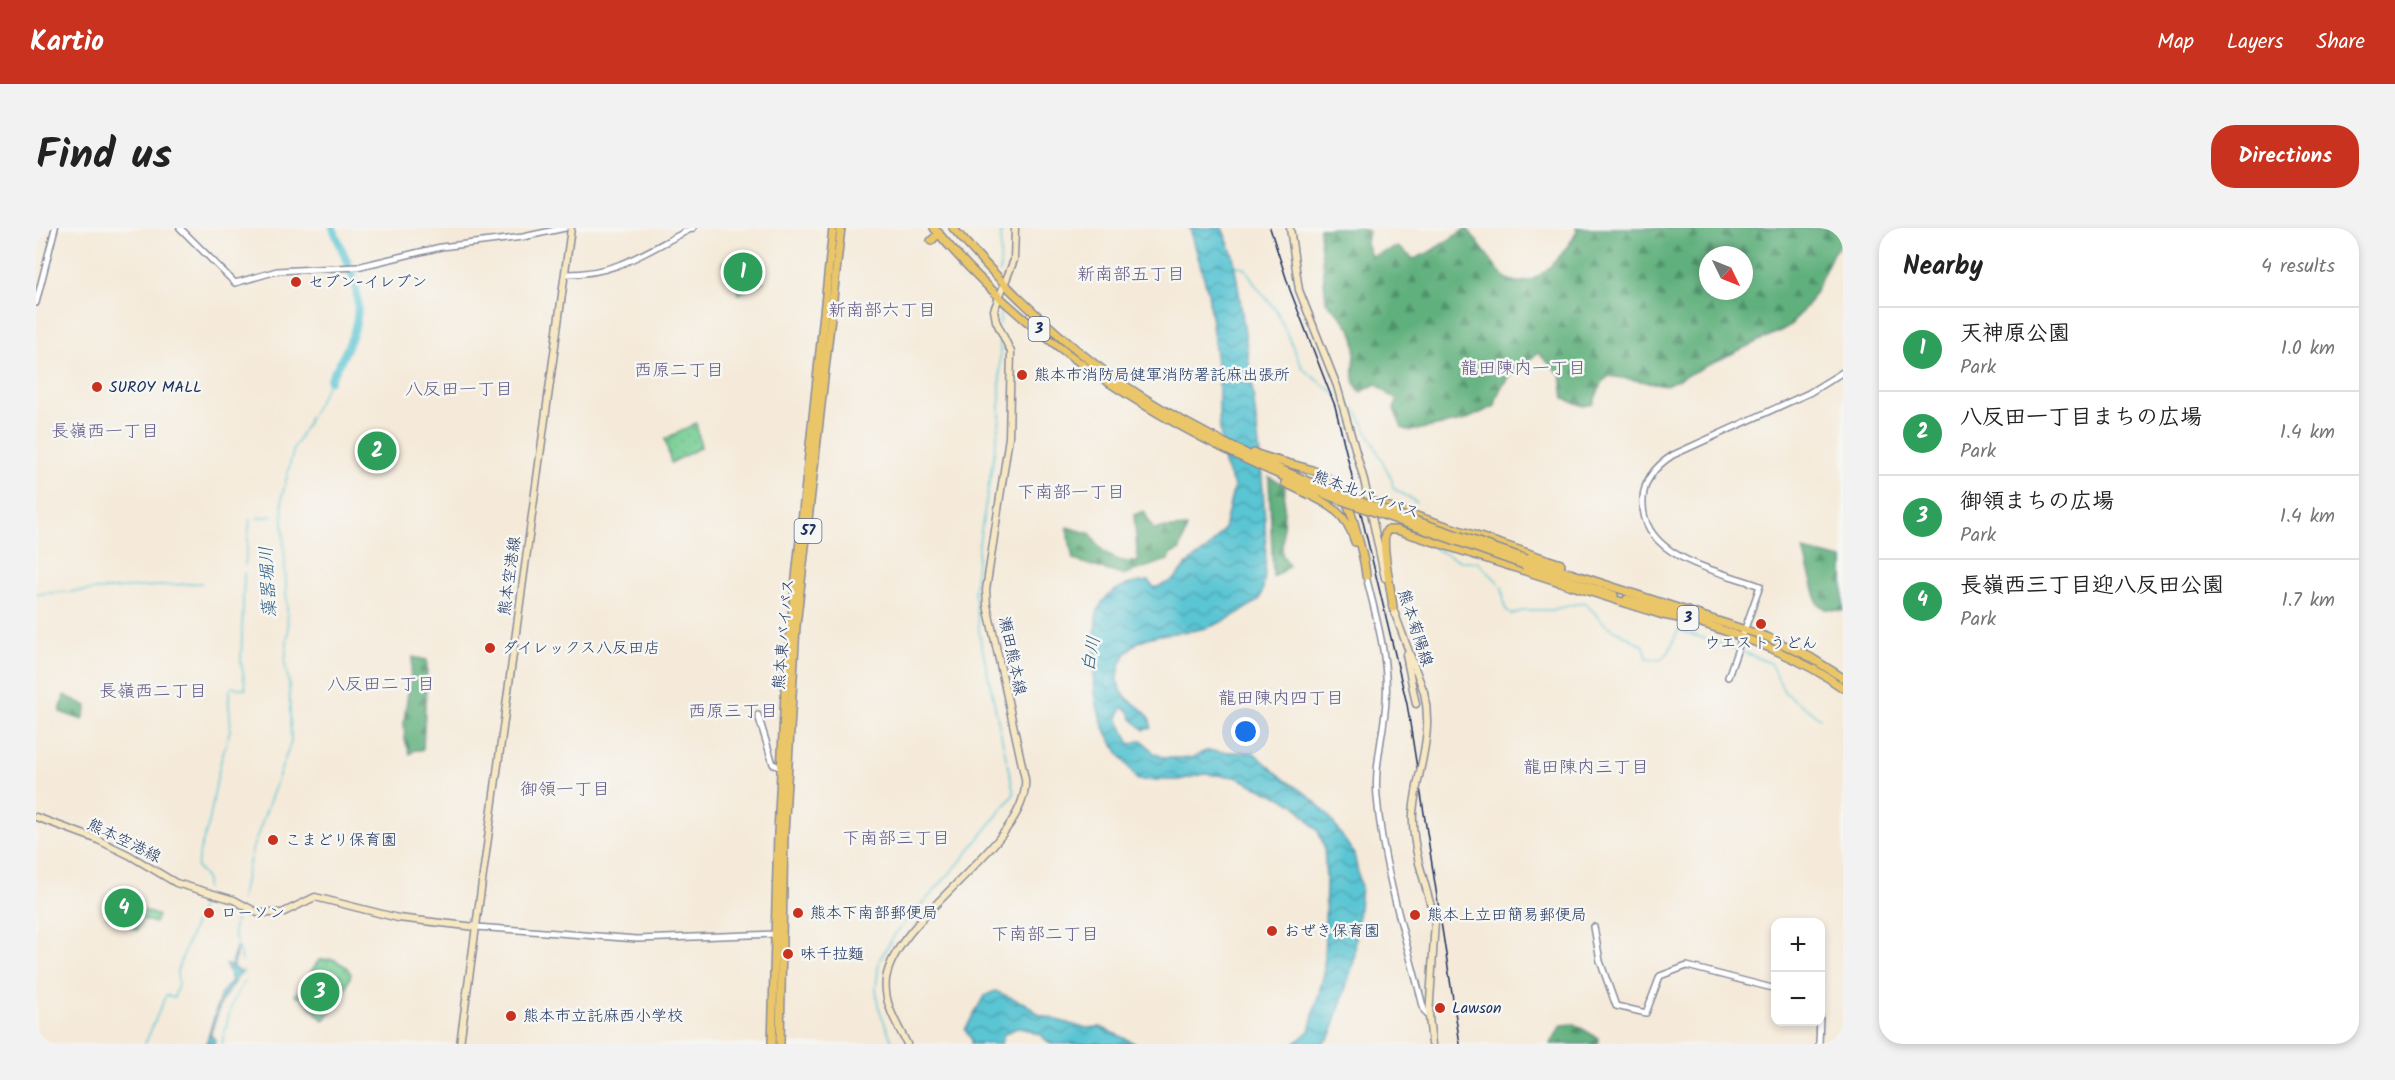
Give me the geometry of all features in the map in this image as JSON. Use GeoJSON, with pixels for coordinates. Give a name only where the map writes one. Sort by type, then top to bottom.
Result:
{"type":"FeatureCollection","features":[{"type":"Feature","properties":{"kind":"highway","name":"熊本東バイパス"},"geometry":{"type":"LineString","coordinates":[[772,1044],[781,768],[790,624],[833,228]]}},
{"type":"Feature","properties":{"kind":"highway","name":"熊本東バイパス"},"geometry":{"type":"LineString","coordinates":[[780,1044],[785,813],[796,626],[841,228]]}},
{"type":"Feature","properties":{"kind":"highway","name":"熊本北バイパス"},"geometry":{"type":"LineString","coordinates":[[953,228],[1006,283],[1092,361],[1160,411],[1289,480]]}},
{"type":"Feature","properties":{"kind":"highway","name":"熊本北バイパス"},"geometry":{"type":"LineString","coordinates":[[936,231],[998,296],[1088,367],[1246,462],[1289,480],[1699,622],[1744,633],[1791,656],[1843,688]]}},
{"type":"Feature","properties":{"kind":"highway"},"geometry":{"type":"LineString","coordinates":[[931,241],[936,231]]}},
{"type":"Feature","properties":{"kind":"highway","name":"3"},"geometry":{"type":"LineString","coordinates":[[1227,445],[1305,467],[1333,481],[1349,501],[1366,576]]}},
{"type":"Feature","properties":{"kind":"highway","name":"3"},"geometry":{"type":"LineString","coordinates":[[1289,480],[1329,503],[1344,518],[1366,576]]}},
{"type":"Feature","properties":{"kind":"highway"},"geometry":{"type":"LineString","coordinates":[[1368,500],[1560,564],[1621,588]]}},
{"type":"Feature","properties":{"kind":"highway"},"geometry":{"type":"LineString","coordinates":[[1393,609],[1390,579],[1382,544],[1383,534],[1388,530],[1397,530],[1663,615],[1699,622]]}},
{"type":"Feature","properties":{"kind":"highway","name":"熊本北バイパス"},"geometry":{"type":"LineString","coordinates":[[1526,562],[1621,588],[1810,657],[1843,678]]}},
{"type":"Feature","properties":{"kind":"main road","name":"熊本空港線"},"geometry":{"type":"LineString","coordinates":[[459,1044],[572,228]]}},
{"type":"Feature","properties":{"kind":"main road"},"geometry":{"type":"LineString","coordinates":[[998,296],[1006,283],[1014,260],[1015,228]]}},
{"type":"Feature","properties":{"kind":"main road","name":"熊本菊陽線"},"geometry":{"type":"LineString","coordinates":[[1290,228],[1299,290],[1336,386],[1368,500],[1393,609],[1404,644],[1424,692],[1428,733],[1413,815],[1414,840],[1435,921],[1429,1017],[1432,1044]]}},
{"type":"Feature","properties":{"kind":"main road","name":"瀬田熊本線"},"geometry":{"type":"LineString","coordinates":[[907,1044],[889,1008],[886,996],[886,980],[891,964],[923,920],[992,846],[1022,806],[1026,795],[1025,779],[987,605],[988,567],[1009,437],[1011,352],[994,316],[998,296]]}},
{"type":"Feature","properties":{"kind":"main road"},"geometry":{"type":"LineString","coordinates":[[1404,644],[1416,704]]}},
{"type":"Feature","properties":{"kind":"main road","name":"熊本空港線"},"geometry":{"type":"LineString","coordinates":[[36,817],[96,839],[176,882],[234,900],[265,914],[282,913],[315,897],[398,918],[476,927]]}},
{"type":"Feature","properties":{"kind":"street"},"geometry":{"type":"LineString","coordinates":[[36,303],[55,228]]}},
{"type":"Feature","properties":{"kind":"street"},"geometry":{"type":"LineString","coordinates":[[180,228],[235,283],[277,271],[357,267],[441,247],[565,228]]}},
{"type":"Feature","properties":{"kind":"street"},"geometry":{"type":"LineString","coordinates":[[565,274],[598,273],[617,267],[693,228]]}},
{"type":"Feature","properties":{"kind":"street"},"geometry":{"type":"LineString","coordinates":[[1728,677],[1760,586],[1668,550],[1647,523],[1643,510],[1644,488],[1655,470],[1673,455],[1809,393],[1843,372]]}},
{"type":"Feature","properties":{"kind":"street"},"geometry":{"type":"LineString","coordinates":[[1366,576],[1382,642],[1387,675],[1377,794],[1384,857],[1390,890],[1424,1010],[1429,1017]]}},
{"type":"Feature","properties":{"kind":"street"},"geometry":{"type":"LineString","coordinates":[[758,715],[773,764],[781,768]]}},
{"type":"Feature","properties":{"kind":"street"},"geometry":{"type":"LineString","coordinates":[[476,927],[638,939],[774,935],[782,928]]}},
{"type":"Feature","properties":{"kind":"street"},"geometry":{"type":"LineString","coordinates":[[1594,927],[1600,961],[1616,1006],[1646,1013],[1660,976],[1687,966],[1771,987]]}},
{"type":"Feature","properties":{"kind":"street"},"geometry":{"type":"LineString","coordinates":[[1819,1044],[1820,1026]]}},
{"type":"Feature","properties":{"kind":"green space"},"geometry":{"type":"Polygon","coordinates":[[[1319,228],[1358,228],[1368,231],[1366,243],[1371,256],[1398,247],[1414,259],[1428,253],[1467,228],[1502,275],[1513,281],[1524,282],[1546,271],[1564,251],[1577,232],[1576,228],[1843,228],[1843,242],[1833,253],[1811,300],[1791,325],[1666,385],[1609,376],[1601,384],[1593,404],[1584,406],[1564,399],[1561,375],[1538,353],[1505,382],[1495,406],[1463,421],[1410,431],[1402,428],[1394,409],[1397,401],[1376,384],[1361,392],[1356,386],[1354,379],[1355,342],[1344,320],[1326,301],[1319,228]]]}},
{"type":"Feature","properties":{"kind":"green space"},"geometry":{"type":"Polygon","coordinates":[[[751,259],[763,282],[739,294],[723,262],[751,259]]]}},
{"type":"Feature","properties":{"kind":"green space"},"geometry":{"type":"Polygon","coordinates":[[[696,423],[701,447],[671,463],[665,439],[696,423]]]}},
{"type":"Feature","properties":{"kind":"green space"},"geometry":{"type":"Polygon","coordinates":[[[368,434],[392,443],[391,460],[379,459],[376,469],[360,463],[368,434]]]}},
{"type":"Feature","properties":{"kind":"green space"},"geometry":{"type":"Polygon","coordinates":[[[1269,477],[1285,485],[1282,554],[1289,566],[1273,577],[1269,477]]]}},
{"type":"Feature","properties":{"kind":"green space"},"geometry":{"type":"Polygon","coordinates":[[[1144,511],[1153,529],[1187,527],[1180,550],[1171,554],[1168,560],[1122,575],[1073,560],[1067,527],[1091,534],[1099,547],[1116,559],[1138,562],[1134,515],[1144,511]]]}},
{"type":"Feature","properties":{"kind":"green space"},"geometry":{"type":"Polygon","coordinates":[[[1803,550],[1843,559],[1843,611],[1826,609],[1818,604],[1803,550]]]}},
{"type":"Feature","properties":{"kind":"green space"},"geometry":{"type":"Polygon","coordinates":[[[413,657],[427,660],[427,669],[423,750],[415,750],[410,754],[405,740],[404,721],[413,657]]]}},
{"type":"Feature","properties":{"kind":"green space"},"geometry":{"type":"Polygon","coordinates":[[[64,695],[87,706],[83,720],[60,712],[64,695]]]}},
{"type":"Feature","properties":{"kind":"green space"},"geometry":{"type":"Polygon","coordinates":[[[116,899],[158,916],[155,923],[142,919],[137,930],[107,917],[116,899]]]}},
{"type":"Feature","properties":{"kind":"green space"},"geometry":{"type":"Polygon","coordinates":[[[333,959],[347,967],[351,974],[346,990],[324,1021],[303,999],[295,995],[319,960],[333,959]]]}},
{"type":"Feature","properties":{"kind":"green space"},"geometry":{"type":"Polygon","coordinates":[[[1574,1024],[1598,1038],[1598,1044],[1550,1044],[1562,1025],[1574,1024]]]}},
{"type":"Feature","properties":{"kind":"water"},"geometry":{"type":"Polygon","coordinates":[[[1190,228],[1222,228],[1233,255],[1258,434],[1263,489],[1265,577],[1259,600],[1226,620],[1206,628],[1157,635],[1135,644],[1121,663],[1119,686],[1126,697],[1147,715],[1151,728],[1144,730],[1132,719],[1129,711],[1122,707],[1118,718],[1130,744],[1142,740],[1154,753],[1164,758],[1191,758],[1206,751],[1254,753],[1285,780],[1308,795],[1328,815],[1354,854],[1361,887],[1354,961],[1331,1035],[1322,1044],[1294,1044],[1309,1031],[1324,974],[1326,879],[1324,846],[1318,831],[1294,804],[1236,777],[1205,774],[1179,780],[1138,780],[1108,736],[1095,696],[1096,617],[1103,601],[1115,590],[1131,584],[1148,581],[1155,588],[1174,580],[1187,564],[1209,548],[1224,529],[1234,486],[1224,464],[1219,421],[1219,380],[1208,292],[1190,228]]]}},
{"type":"Feature","properties":{"kind":"water"},"geometry":{"type":"Polygon","coordinates":[[[237,945],[233,968],[241,972],[221,1002],[211,1032],[215,1044],[206,1044],[221,994],[232,980],[226,965],[231,966],[237,945]]]}},
{"type":"Feature","properties":{"kind":"water"},"geometry":{"type":"Polygon","coordinates":[[[995,991],[1026,1004],[1040,1015],[1084,1028],[1101,1027],[1136,1044],[1051,1044],[1040,1035],[1019,1027],[1004,1034],[1001,1044],[971,1044],[971,1039],[965,1030],[984,996],[995,991]]]}},
{"type":"Feature","properties":{"kind":"waterway","name":"藻器堀川"},"geometry":{"type":"LineString","coordinates":[[333,228],[348,264]]}},
{"type":"Feature","properties":{"kind":"waterway"},"geometry":{"type":"LineString","coordinates":[[1000,273],[1001,228]]}},
{"type":"Feature","properties":{"kind":"waterway"},"geometry":{"type":"LineString","coordinates":[[1235,265],[1245,268],[1276,310],[1303,369],[1337,395]]}},
{"type":"Feature","properties":{"kind":"waterway","name":"藻器堀川"},"geometry":{"type":"LineString","coordinates":[[330,380],[345,353],[355,328],[358,302],[351,272]]}},
{"type":"Feature","properties":{"kind":"waterway"},"geometry":{"type":"LineString","coordinates":[[1000,302],[1000,324]]}},
{"type":"Feature","properties":{"kind":"waterway"},"geometry":{"type":"LineString","coordinates":[[893,1044],[878,1006],[876,988],[879,961],[895,934],[960,862],[1014,794],[980,638],[974,591],[979,543],[1000,418],[1000,335]]}},
{"type":"Feature","properties":{"kind":"waterway","name":"藻器堀川"},"geometry":{"type":"LineString","coordinates":[[241,899],[252,850],[291,742],[289,684],[285,664],[288,632],[282,496],[294,448],[330,380]]}},
{"type":"Feature","properties":{"kind":"waterway"},"geometry":{"type":"LineString","coordinates":[[1343,399],[1359,415],[1392,480],[1393,488],[1416,502]]}},
{"type":"Feature","properties":{"kind":"waterway"},"geometry":{"type":"LineString","coordinates":[[257,518],[273,516]]}},
{"type":"Feature","properties":{"kind":"waterway"},"geometry":{"type":"LineString","coordinates":[[245,565],[250,519]]}},
{"type":"Feature","properties":{"kind":"waterway"},"geometry":{"type":"LineString","coordinates":[[1435,549],[1461,561],[1478,562],[1499,583]]}},
{"type":"Feature","properties":{"kind":"waterway"},"geometry":{"type":"LineString","coordinates":[[232,687],[246,689],[241,663],[244,573]]}},
{"type":"Feature","properties":{"kind":"waterway"},"geometry":{"type":"LineString","coordinates":[[36,594],[202,583]]}},
{"type":"Feature","properties":{"kind":"waterway"},"geometry":{"type":"LineString","coordinates":[[1502,587],[1505,608],[1511,615],[1525,610],[1551,610],[1584,602],[1606,625],[1644,646],[1647,658],[1660,660],[1669,652],[1678,630],[1736,649]]}},
{"type":"Feature","properties":{"kind":"waterway"},"geometry":{"type":"LineString","coordinates":[[1741,651],[1770,663],[1785,693],[1820,718]]}},
{"type":"Feature","properties":{"kind":"waterway"},"geometry":{"type":"LineString","coordinates":[[228,737],[231,725],[230,689]]}},
{"type":"Feature","properties":{"kind":"waterway"},"geometry":{"type":"LineString","coordinates":[[206,888],[206,879],[197,867],[227,740]]}},
{"type":"Feature","properties":{"kind":"waterway"},"geometry":{"type":"LineString","coordinates":[[145,1044],[166,995],[174,998],[178,984],[177,971],[205,896]]}},
{"type":"Feature","properties":{"kind":"waterway","name":"藻器堀川"},"geometry":{"type":"LineString","coordinates":[[239,908],[233,931],[242,961]]}},
{"type":"Feature","properties":{"kind":"waterway","name":"藻器堀川"},"geometry":{"type":"LineString","coordinates":[[222,1044],[233,1002],[246,980]]}},
{"type":"Feature","properties":{"kind":"railway"},"geometry":{"type":"LineString","coordinates":[[1270,228],[1290,290],[1335,406],[1407,704],[1460,1044]]}},
{"type":"Feature","properties":{"kind":"place","name":"天神原公園"},"geometry":{"type":"Point","coordinates":[743,272]}},
{"type":"Feature","properties":{"kind":"place","name":"セブン-イレブン"},"geometry":{"type":"Point","coordinates":[296,282]}},
{"type":"Feature","properties":{"kind":"place","name":"熊本市消防局健軍消防署託麻出張所"},"geometry":{"type":"Point","coordinates":[1022,375]}},
{"type":"Feature","properties":{"kind":"place","name":"SUROY MALL"},"geometry":{"type":"Point","coordinates":[97,387]}},
{"type":"Feature","properties":{"kind":"place","name":"八反田一丁目まちの広場"},"geometry":{"type":"Point","coordinates":[377,451]}},
{"type":"Feature","properties":{"kind":"place","name":"ウエストうどん"},"geometry":{"type":"Point","coordinates":[1761,624]}},
{"type":"Feature","properties":{"kind":"place","name":"ダイレックス八反田店"},"geometry":{"type":"Point","coordinates":[490,648]}},
{"type":"Feature","properties":{"kind":"place","name":"こまどり保育園"},"geometry":{"type":"Point","coordinates":[273,840]}},
{"type":"Feature","properties":{"kind":"place","name":"長嶺西三丁目迎八反田公園"},"geometry":{"type":"Point","coordinates":[124,908]}},
{"type":"Feature","properties":{"kind":"place","name":"ローソン"},"geometry":{"type":"Point","coordinates":[209,913]}},
{"type":"Feature","properties":{"kind":"place","name":"熊本下南部郵便局"},"geometry":{"type":"Point","coordinates":[798,913]}},
{"type":"Feature","properties":{"kind":"place","name":"熊本上立田簡易郵便局"},"geometry":{"type":"Point","coordinates":[1415,915]}},
{"type":"Feature","properties":{"kind":"place","name":"おぜき保育園"},"geometry":{"type":"Point","coordinates":[1272,931]}},
{"type":"Feature","properties":{"kind":"place","name":"味千拉麵"},"geometry":{"type":"Point","coordinates":[788,954]}},
{"type":"Feature","properties":{"kind":"place","name":"御領まちの広場"},"geometry":{"type":"Point","coordinates":[320,992]}},
{"type":"Feature","properties":{"kind":"place","name":"Lawson"},"geometry":{"type":"Point","coordinates":[1440,1008]}},
{"type":"Feature","properties":{"kind":"place","name":"熊本市立託麻西小学校"},"geometry":{"type":"Point","coordinates":[511,1016]}},
{"type":"Feature","properties":{"kind":"district","name":"新南部五丁目"},"geometry":{"type":"Point","coordinates":[1131,275]}},
{"type":"Feature","properties":{"kind":"district","name":"新南部六丁目"},"geometry":{"type":"Point","coordinates":[882,311]}},
{"type":"Feature","properties":{"kind":"district","name":"龍田陳内一丁目"},"geometry":{"type":"Point","coordinates":[1523,369]}},
{"type":"Feature","properties":{"kind":"district","name":"西原二丁目"},"geometry":{"type":"Point","coordinates":[679,371]}},
{"type":"Feature","properties":{"kind":"district","name":"八反田一丁目"},"geometry":{"type":"Point","coordinates":[459,390]}},
{"type":"Feature","properties":{"kind":"district","name":"長嶺西一丁目"},"geometry":{"type":"Point","coordinates":[105,432]}},
{"type":"Feature","properties":{"kind":"district","name":"下南部一丁目"},"geometry":{"type":"Point","coordinates":[1071,493]}},
{"type":"Feature","properties":{"kind":"district","name":"八反田二丁目"},"geometry":{"type":"Point","coordinates":[381,685]}},
{"type":"Feature","properties":{"kind":"district","name":"長嶺西二丁目"},"geometry":{"type":"Point","coordinates":[153,692]}},
{"type":"Feature","properties":{"kind":"district","name":"龍田陳内四丁目"},"geometry":{"type":"Point","coordinates":[1281,699]}},
{"type":"Feature","properties":{"kind":"district","name":"西原三丁目"},"geometry":{"type":"Point","coordinates":[733,712]}},
{"type":"Feature","properties":{"kind":"district","name":"龍田陳内三丁目"},"geometry":{"type":"Point","coordinates":[1586,768]}},
{"type":"Feature","properties":{"kind":"district","name":"御領一丁目"},"geometry":{"type":"Point","coordinates":[565,790]}},
{"type":"Feature","properties":{"kind":"district","name":"下南部三丁目"},"geometry":{"type":"Point","coordinates":[896,839]}},
{"type":"Feature","properties":{"kind":"district","name":"下南部二丁目"},"geometry":{"type":"Point","coordinates":[1045,935]}},
{"type":"Feature","properties":{"kind":"water label","name":"白川"},"geometry":{"type":"Point","coordinates":[1092,654]}}]}
